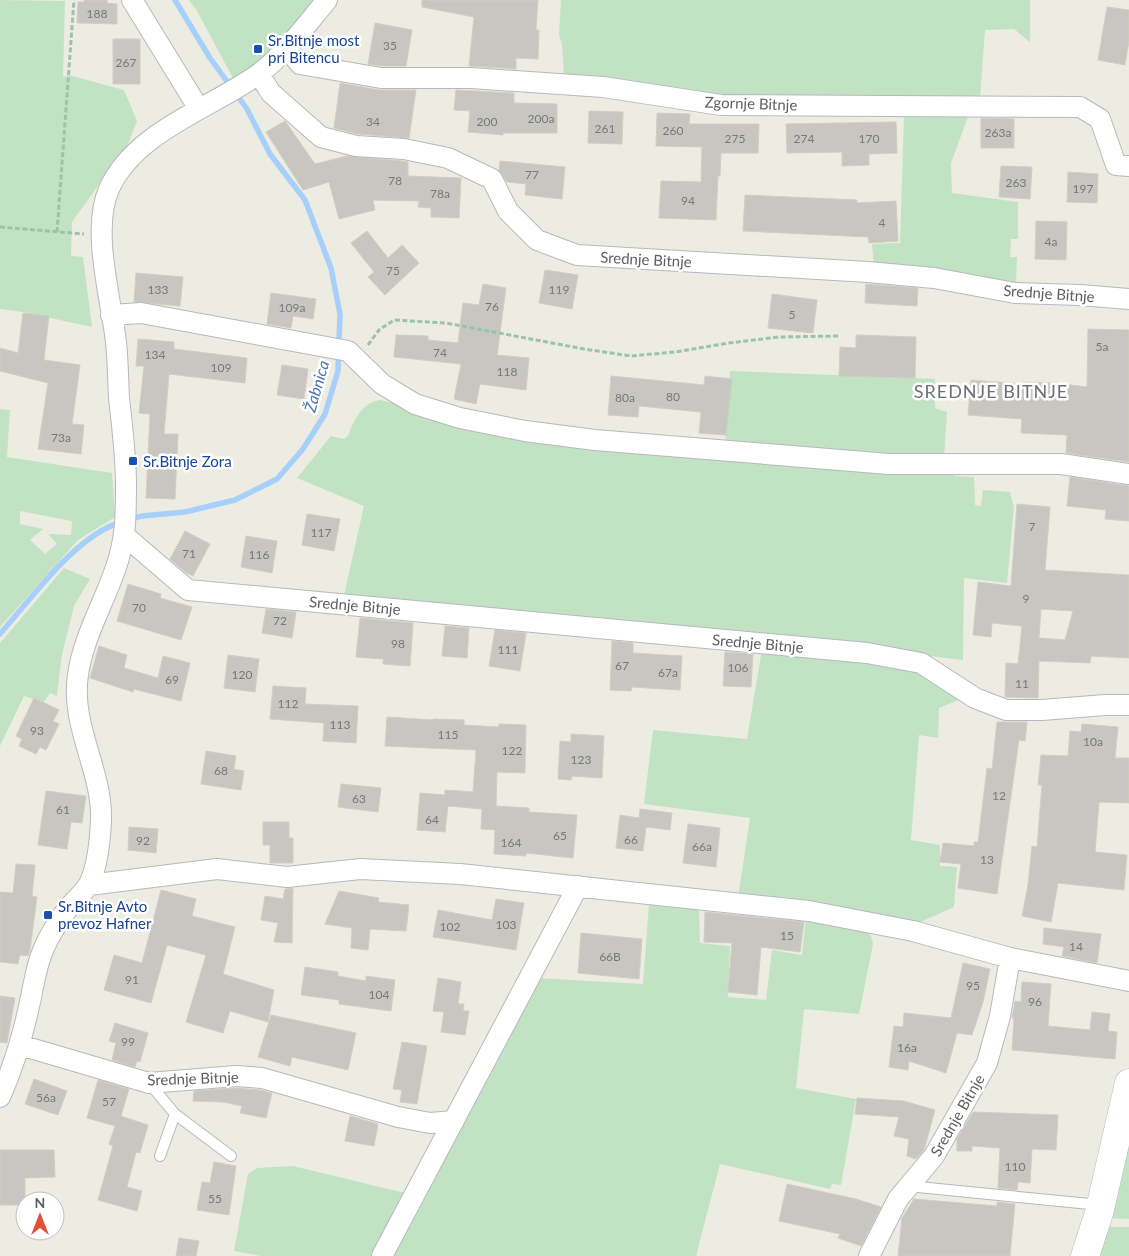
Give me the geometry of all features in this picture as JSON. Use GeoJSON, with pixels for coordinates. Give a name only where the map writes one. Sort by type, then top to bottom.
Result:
{"type":"FeatureCollection","features":[{"type":"Feature","properties":{"kind":"main road"},"geometry":{"type":"LineString","coordinates":[[1085,1256],[1100,1206],[1129,1083]]}},
{"type":"Feature","properties":{"kind":"street"},"geometry":{"type":"LineString","coordinates":[[132,0],[199,109]]}},
{"type":"Feature","properties":{"kind":"street"},"geometry":{"type":"LineString","coordinates":[[2,1090],[20,1045],[36,972],[44,947],[66,911],[89,885],[97,860],[101,822],[101,796],[79,722],[78,676],[88,637],[116,569],[125,536],[126,502],[118,363],[102,236],[103,207],[116,176],[145,144],[199,109],[254,77],[276,60],[327,0]]}},
{"type":"Feature","properties":{"kind":"street","name":"Zgornje Bitnje"},"geometry":{"type":"LineString","coordinates":[[287,48],[300,64],[381,78],[471,78],[584,86],[722,105],[1080,107],[1100,119],[1116,165],[1129,166]]}},
{"type":"Feature","properties":{"kind":"street","name":"Srednje Bitnje"},"geometry":{"type":"LineString","coordinates":[[254,77],[321,137],[356,146],[404,149],[448,158],[492,179],[508,211],[537,240],[577,255],[868,272],[934,278],[1015,293],[1129,299]]}},
{"type":"Feature","properties":{"kind":"street"},"geometry":{"type":"LineString","coordinates":[[111,315],[140,313],[328,347],[353,355],[382,384],[415,404],[460,418],[525,431],[595,440],[889,464],[1061,464],[1129,474]]}},
{"type":"Feature","properties":{"kind":"street","name":"Srednje Bitnje"},"geometry":{"type":"LineString","coordinates":[[125,536],[188,590],[867,653],[921,663],[975,698],[1006,710],[1129,705]]}},
{"type":"Feature","properties":{"kind":"street"},"geometry":{"type":"LineString","coordinates":[[89,885],[217,869],[287,877],[360,869],[460,874],[809,911],[913,931],[1010,958],[1129,981]]}},
{"type":"Feature","properties":{"kind":"street"},"geometry":{"type":"LineString","coordinates":[[382,1256],[578,886]]}},
{"type":"Feature","properties":{"kind":"street","name":"Srednje Bitnje"},"geometry":{"type":"LineString","coordinates":[[869,1256],[898,1199],[934,1156],[987,1063],[1000,1016],[1010,958]]}},
{"type":"Feature","properties":{"kind":"street","name":"Srednje Bitnje"},"geometry":{"type":"LineString","coordinates":[[20,1045],[149,1083],[236,1076],[262,1078],[398,1117],[430,1123],[454,1121]]}},
{"type":"Feature","properties":{"kind":"lane"},"geometry":{"type":"LineString","coordinates":[[149,1083],[175,1114],[231,1156]]}},
{"type":"Feature","properties":{"kind":"lane"},"geometry":{"type":"LineString","coordinates":[[160,1156],[175,1114]]}},
{"type":"Feature","properties":{"kind":"lane"},"geometry":{"type":"LineString","coordinates":[[908,1186],[1100,1206]]}},
{"type":"Feature","properties":{"kind":"path"},"geometry":{"type":"LineString","coordinates":[[57,232],[74,0]]}},
{"type":"Feature","properties":{"kind":"path"},"geometry":{"type":"LineString","coordinates":[[0,227],[102,236]]}},
{"type":"Feature","properties":{"kind":"path"},"geometry":{"type":"LineString","coordinates":[[353,355],[378,330],[394,320],[446,323],[631,356],[676,352],[771,338],[839,336]]}},
{"type":"Feature","properties":{"kind":"green space"},"geometry":{"type":"Polygon","coordinates":[[[0,0],[65,1],[63,77],[69,75],[124,90],[137,121],[128,144],[72,222],[71,256],[83,257],[92,327],[0,309],[0,0]]]}},
{"type":"Feature","properties":{"kind":"green space"},"geometry":{"type":"Polygon","coordinates":[[[189,0],[318,0],[275,51],[234,80],[197,11],[189,0]]]}},
{"type":"Feature","properties":{"kind":"green space"},"geometry":{"type":"Polygon","coordinates":[[[561,0],[1030,0],[1030,42],[1014,29],[985,30],[980,98],[741,99],[564,77],[562,45],[559,34],[561,0]]]}},
{"type":"Feature","properties":{"kind":"green space"},"geometry":{"type":"Polygon","coordinates":[[[969,114],[951,163],[952,193],[1018,202],[1018,239],[1011,239],[1010,257],[1017,257],[1016,283],[874,267],[872,244],[900,243],[904,117],[969,114]]]}},
{"type":"Feature","properties":{"kind":"green space"},"geometry":{"type":"Polygon","coordinates":[[[730,371],[935,379],[935,408],[947,412],[944,457],[725,446],[730,371]]]}},
{"type":"Feature","properties":{"kind":"green space"},"geometry":{"type":"Polygon","coordinates":[[[379,400],[405,405],[411,409],[947,471],[955,476],[974,477],[975,505],[981,506],[983,490],[1010,492],[1014,507],[1007,583],[964,578],[963,660],[886,651],[343,600],[364,506],[297,478],[331,436],[346,438],[362,410],[369,404],[379,400]]]}},
{"type":"Feature","properties":{"kind":"green space"},"geometry":{"type":"Polygon","coordinates":[[[0,409],[10,410],[7,457],[112,473],[115,517],[78,540],[0,627],[0,409]],[[20,511],[20,524],[43,529],[30,540],[45,554],[57,544],[48,534],[71,535],[72,521],[20,511]]]}},
{"type":"Feature","properties":{"kind":"green space"},"geometry":{"type":"Polygon","coordinates":[[[64,568],[90,579],[74,606],[62,654],[57,696],[50,693],[44,702],[24,696],[0,746],[0,643],[64,568]]]}},
{"type":"Feature","properties":{"kind":"green space"},"geometry":{"type":"Polygon","coordinates":[[[775,649],[916,670],[961,699],[939,708],[938,738],[919,735],[911,840],[940,845],[940,866],[957,867],[954,907],[916,924],[738,898],[750,818],[644,804],[653,730],[747,739],[761,655],[775,649]]]}},
{"type":"Feature","properties":{"kind":"green space"},"geometry":{"type":"Polygon","coordinates":[[[649,904],[699,909],[700,943],[730,946],[728,997],[766,1000],[772,950],[802,955],[806,918],[865,929],[871,936],[873,944],[859,1014],[804,1009],[796,1088],[856,1099],[841,1185],[832,1184],[830,1189],[720,1164],[696,1256],[388,1256],[536,978],[643,984],[649,904]]]}},
{"type":"Feature","properties":{"kind":"green space"},"geometry":{"type":"Polygon","coordinates":[[[1129,1120],[1129,1219],[1106,1218],[1129,1120]]]}},
{"type":"Feature","properties":{"kind":"green space"},"geometry":{"type":"Polygon","coordinates":[[[293,1166],[409,1194],[377,1256],[261,1256],[234,1251],[248,1174],[257,1168],[293,1166]]]}},
{"type":"Feature","properties":{"kind":"green space"},"geometry":{"type":"Polygon","coordinates":[[[1103,1227],[1129,1227],[1129,1256],[1095,1256],[1103,1227]]]}},
{"type":"Feature","properties":{"kind":"building"},"geometry":{"type":"Polygon","coordinates":[[[84,0],[107,0],[107,3],[117,4],[117,24],[77,23],[78,2],[84,2],[84,0]]]}},
{"type":"Feature","properties":{"kind":"building"},"geometry":{"type":"Polygon","coordinates":[[[422,0],[538,0],[536,30],[539,30],[538,59],[516,58],[516,69],[469,66],[474,17],[422,7],[422,0]]]}},
{"type":"Feature","properties":{"kind":"building"},"geometry":{"type":"Polygon","coordinates":[[[1107,7],[1129,10],[1129,41],[1125,65],[1098,60],[1107,7]]]}},
{"type":"Feature","properties":{"kind":"building"},"geometry":{"type":"Polygon","coordinates":[[[375,23],[412,30],[406,66],[368,64],[375,23]]]}},
{"type":"Feature","properties":{"kind":"building"},"geometry":{"type":"Polygon","coordinates":[[[113,39],[140,39],[140,84],[113,84],[113,39]]]}},
{"type":"Feature","properties":{"kind":"building"},"geometry":{"type":"Polygon","coordinates":[[[340,83],[379,90],[416,90],[409,138],[358,134],[334,128],[340,83]]]}},
{"type":"Feature","properties":{"kind":"building"},"geometry":{"type":"Polygon","coordinates":[[[456,90],[514,93],[514,103],[557,104],[557,133],[503,133],[503,135],[468,132],[470,111],[454,110],[456,90]]]}},
{"type":"Feature","properties":{"kind":"building"},"geometry":{"type":"Polygon","coordinates":[[[589,111],[623,112],[622,144],[588,143],[589,111]]]}},
{"type":"Feature","properties":{"kind":"building"},"geometry":{"type":"Polygon","coordinates":[[[657,113],[690,114],[689,124],[759,124],[758,153],[721,153],[716,220],[659,218],[661,181],[701,182],[702,147],[656,146],[657,113]]]}},
{"type":"Feature","properties":{"kind":"building"},"geometry":{"type":"Polygon","coordinates":[[[981,118],[1014,119],[1014,148],[981,148],[981,118]]]}},
{"type":"Feature","properties":{"kind":"building"},"geometry":{"type":"Polygon","coordinates":[[[285,121],[315,164],[347,156],[402,161],[408,162],[408,176],[461,178],[459,218],[431,217],[431,208],[418,207],[419,201],[373,200],[375,210],[339,219],[329,182],[303,190],[266,132],[285,121]]]}},
{"type":"Feature","properties":{"kind":"building"},"geometry":{"type":"Polygon","coordinates":[[[896,122],[897,153],[869,154],[869,165],[842,166],[842,152],[787,153],[786,124],[896,122]]]}},
{"type":"Feature","properties":{"kind":"building"},"geometry":{"type":"Polygon","coordinates":[[[500,161],[565,167],[562,199],[525,195],[526,184],[507,182],[499,170],[500,161]]]}},
{"type":"Feature","properties":{"kind":"building"},"geometry":{"type":"Polygon","coordinates":[[[1001,166],[1032,167],[1030,199],[999,197],[1001,166]]]}},
{"type":"Feature","properties":{"kind":"building"},"geometry":{"type":"Polygon","coordinates":[[[1068,172],[1098,174],[1097,203],[1067,202],[1068,172]]]}},
{"type":"Feature","properties":{"kind":"building"},"geometry":{"type":"Polygon","coordinates":[[[745,195],[857,200],[857,203],[896,201],[898,241],[869,243],[868,237],[743,231],[745,195]]]}},
{"type":"Feature","properties":{"kind":"building"},"geometry":{"type":"Polygon","coordinates":[[[1036,221],[1067,222],[1066,260],[1035,259],[1036,221]]]}},
{"type":"Feature","properties":{"kind":"building"},"geometry":{"type":"Polygon","coordinates":[[[367,231],[388,258],[402,245],[419,263],[385,295],[368,277],[374,272],[351,243],[367,231]]]}},
{"type":"Feature","properties":{"kind":"building"},"geometry":{"type":"Polygon","coordinates":[[[545,270],[578,275],[572,309],[539,303],[545,270]]]}},
{"type":"Feature","properties":{"kind":"building"},"geometry":{"type":"Polygon","coordinates":[[[136,273],[183,277],[180,306],[134,302],[136,273]]]}},
{"type":"Feature","properties":{"kind":"building"},"geometry":{"type":"Polygon","coordinates":[[[483,284],[506,288],[497,355],[529,358],[526,390],[480,384],[476,404],[454,399],[461,364],[394,357],[396,335],[428,336],[428,340],[458,343],[463,303],[479,305],[483,284]]]}},
{"type":"Feature","properties":{"kind":"building"},"geometry":{"type":"Polygon","coordinates":[[[866,284],[918,288],[917,306],[865,303],[866,284]]]}},
{"type":"Feature","properties":{"kind":"building"},"geometry":{"type":"Polygon","coordinates":[[[271,293],[316,299],[313,319],[293,316],[291,328],[267,324],[271,293]]]}},
{"type":"Feature","properties":{"kind":"building"},"geometry":{"type":"Polygon","coordinates":[[[772,294],[817,300],[813,333],[768,328],[772,294]]]}},
{"type":"Feature","properties":{"kind":"building"},"geometry":{"type":"Polygon","coordinates":[[[23,313],[49,316],[44,360],[80,365],[72,424],[84,425],[81,454],[38,449],[48,383],[0,371],[0,348],[18,353],[23,313]]]}},
{"type":"Feature","properties":{"kind":"building"},"geometry":{"type":"Polygon","coordinates":[[[1088,329],[1129,330],[1129,462],[1066,453],[1067,435],[1021,433],[1022,419],[968,415],[971,380],[1023,384],[1023,382],[1053,383],[1087,387],[1088,329]]]}},
{"type":"Feature","properties":{"kind":"building"},"geometry":{"type":"Polygon","coordinates":[[[856,335],[916,337],[915,378],[839,376],[840,347],[856,348],[856,335]]]}},
{"type":"Feature","properties":{"kind":"building"},"geometry":{"type":"Polygon","coordinates":[[[138,339],[174,342],[174,349],[247,358],[245,383],[169,374],[164,434],[178,434],[175,499],[146,498],[150,414],[139,413],[144,366],[136,366],[138,339]]]}},
{"type":"Feature","properties":{"kind":"building"},"geometry":{"type":"Polygon","coordinates":[[[282,365],[308,369],[304,399],[277,395],[282,365]]]}},
{"type":"Feature","properties":{"kind":"building"},"geometry":{"type":"Polygon","coordinates":[[[611,376],[704,385],[705,376],[732,379],[726,435],[699,433],[701,412],[639,406],[638,417],[608,415],[611,376]]]}},
{"type":"Feature","properties":{"kind":"building"},"geometry":{"type":"Polygon","coordinates":[[[1070,477],[1129,486],[1129,521],[1105,519],[1106,510],[1067,506],[1070,477]]]}},
{"type":"Feature","properties":{"kind":"building"},"geometry":{"type":"Polygon","coordinates":[[[1017,504],[1050,507],[1045,570],[1129,575],[1129,658],[1091,656],[1090,663],[1039,661],[1038,698],[1005,697],[1006,663],[1018,664],[1022,626],[992,623],[991,637],[973,635],[978,582],[1011,586],[1017,504]],[[1041,609],[1039,638],[1065,640],[1073,611],[1041,609]]]}},
{"type":"Feature","properties":{"kind":"building"},"geometry":{"type":"Polygon","coordinates":[[[307,514],[340,519],[334,551],[302,545],[307,514]]]}},
{"type":"Feature","properties":{"kind":"building"},"geometry":{"type":"Polygon","coordinates":[[[185,531],[210,544],[193,576],[185,572],[170,559],[185,531]]]}},
{"type":"Feature","properties":{"kind":"building"},"geometry":{"type":"Polygon","coordinates":[[[246,536],[277,541],[272,573],[241,567],[246,536]]]}},
{"type":"Feature","properties":{"kind":"building"},"geometry":{"type":"Polygon","coordinates":[[[128,584],[161,594],[160,598],[192,607],[181,640],[117,621],[128,584]]]}},
{"type":"Feature","properties":{"kind":"building"},"geometry":{"type":"Polygon","coordinates":[[[266,609],[296,612],[292,638],[262,633],[266,609]]]}},
{"type":"Feature","properties":{"kind":"building"},"geometry":{"type":"Polygon","coordinates":[[[360,618],[413,623],[410,666],[383,664],[383,659],[356,657],[360,618]]]}},
{"type":"Feature","properties":{"kind":"building"},"geometry":{"type":"Polygon","coordinates":[[[445,626],[469,628],[467,658],[442,656],[445,626]]]}},
{"type":"Feature","properties":{"kind":"building"},"geometry":{"type":"Polygon","coordinates":[[[495,630],[526,633],[520,671],[489,666],[495,630]]]}},
{"type":"Feature","properties":{"kind":"building"},"geometry":{"type":"Polygon","coordinates":[[[612,641],[633,643],[633,653],[682,656],[680,690],[632,687],[631,691],[610,690],[612,641]]]}},
{"type":"Feature","properties":{"kind":"building"},"geometry":{"type":"Polygon","coordinates":[[[99,646],[127,655],[124,668],[158,678],[163,656],[190,663],[181,701],[134,689],[133,692],[90,678],[99,646]]]}},
{"type":"Feature","properties":{"kind":"building"},"geometry":{"type":"Polygon","coordinates":[[[725,652],[753,654],[751,687],[723,686],[725,652]]]}},
{"type":"Feature","properties":{"kind":"building"},"geometry":{"type":"Polygon","coordinates":[[[228,655],[259,659],[255,692],[224,688],[228,655]]]}},
{"type":"Feature","properties":{"kind":"building"},"geometry":{"type":"Polygon","coordinates":[[[273,686],[306,688],[305,704],[358,706],[356,743],[323,741],[324,723],[270,719],[273,686]]]}},
{"type":"Feature","properties":{"kind":"building"},"geometry":{"type":"Polygon","coordinates":[[[34,698],[59,710],[53,721],[59,724],[46,750],[40,747],[36,754],[19,746],[22,739],[16,736],[34,698]]]}},
{"type":"Feature","properties":{"kind":"building"},"geometry":{"type":"Polygon","coordinates":[[[387,717],[464,720],[464,725],[499,727],[499,724],[526,725],[525,773],[497,772],[496,806],[529,808],[529,812],[577,815],[573,858],[526,853],[526,856],[494,854],[495,830],[481,829],[482,809],[448,806],[445,832],[417,830],[420,793],[445,795],[445,790],[473,792],[476,750],[385,746],[387,717]]]}},
{"type":"Feature","properties":{"kind":"building"},"geometry":{"type":"Polygon","coordinates":[[[997,722],[1027,722],[1025,741],[1019,740],[997,894],[958,888],[961,864],[940,862],[943,843],[974,846],[974,842],[978,842],[987,768],[992,769],[997,722]]]}},
{"type":"Feature","properties":{"kind":"building"},"geometry":{"type":"Polygon","coordinates":[[[1082,724],[1118,727],[1115,758],[1129,758],[1129,803],[1099,802],[1095,852],[1127,855],[1124,890],[1058,883],[1051,922],[1022,916],[1028,885],[1032,846],[1037,847],[1042,785],[1038,785],[1041,755],[1068,756],[1070,731],[1081,732],[1082,724]]]}},
{"type":"Feature","properties":{"kind":"building"},"geometry":{"type":"Polygon","coordinates":[[[571,734],[604,736],[602,778],[572,776],[571,780],[558,779],[560,741],[571,742],[571,734]]]}},
{"type":"Feature","properties":{"kind":"building"},"geometry":{"type":"Polygon","coordinates":[[[206,751],[236,756],[234,769],[244,771],[241,790],[201,784],[206,751]]]}},
{"type":"Feature","properties":{"kind":"building"},"geometry":{"type":"Polygon","coordinates":[[[341,784],[381,788],[378,812],[338,807],[341,784]]]}},
{"type":"Feature","properties":{"kind":"building"},"geometry":{"type":"Polygon","coordinates":[[[46,791],[86,796],[82,823],[71,822],[67,849],[38,845],[46,791]]]}},
{"type":"Feature","properties":{"kind":"building"},"geometry":{"type":"Polygon","coordinates":[[[640,809],[672,813],[670,830],[646,827],[643,851],[616,848],[620,815],[639,818],[640,809]]]}},
{"type":"Feature","properties":{"kind":"building"},"geometry":{"type":"Polygon","coordinates":[[[263,822],[289,822],[289,838],[293,838],[293,863],[270,863],[270,845],[263,845],[263,822]]]}},
{"type":"Feature","properties":{"kind":"building"},"geometry":{"type":"Polygon","coordinates":[[[688,824],[720,828],[716,867],[683,863],[688,824]]]}},
{"type":"Feature","properties":{"kind":"building"},"geometry":{"type":"Polygon","coordinates":[[[129,827],[158,829],[156,853],[128,850],[129,827]]]}},
{"type":"Feature","properties":{"kind":"building"},"geometry":{"type":"Polygon","coordinates":[[[16,864],[35,865],[32,896],[37,897],[30,950],[28,956],[20,955],[18,964],[0,962],[0,892],[13,893],[16,864]]]}},
{"type":"Feature","properties":{"kind":"building"},"geometry":{"type":"Polygon","coordinates":[[[293,888],[292,943],[274,942],[278,923],[261,920],[265,896],[283,899],[285,889],[293,888]]]}},
{"type":"Feature","properties":{"kind":"building"},"geometry":{"type":"Polygon","coordinates":[[[161,890],[196,899],[192,916],[235,927],[223,974],[274,990],[268,1022],[230,1011],[223,1033],[186,1022],[206,955],[167,945],[151,1003],[104,990],[114,955],[142,963],[161,890]]]}},
{"type":"Feature","properties":{"kind":"building"},"geometry":{"type":"Polygon","coordinates":[[[339,891],[379,898],[378,902],[409,905],[406,931],[370,929],[368,950],[351,948],[352,928],[325,924],[339,891]]]}},
{"type":"Feature","properties":{"kind":"building"},"geometry":{"type":"Polygon","coordinates":[[[496,899],[524,903],[516,950],[433,937],[438,910],[492,920],[496,899]]]}},
{"type":"Feature","properties":{"kind":"building"},"geometry":{"type":"Polygon","coordinates":[[[705,912],[804,922],[800,952],[761,947],[757,995],[728,992],[732,943],[704,942],[705,912]]]}},
{"type":"Feature","properties":{"kind":"building"},"geometry":{"type":"Polygon","coordinates":[[[1044,928],[1101,934],[1097,963],[1062,956],[1064,947],[1043,944],[1044,928]]]}},
{"type":"Feature","properties":{"kind":"building"},"geometry":{"type":"Polygon","coordinates":[[[581,933],[642,939],[639,979],[578,973],[581,933]]]}},
{"type":"Feature","properties":{"kind":"building"},"geometry":{"type":"Polygon","coordinates":[[[963,963],[990,969],[983,1002],[972,1035],[957,1033],[946,1073],[909,1061],[908,1070],[889,1067],[894,1026],[903,1027],[904,1013],[951,1018],[963,963]]]}},
{"type":"Feature","properties":{"kind":"building"},"geometry":{"type":"Polygon","coordinates":[[[305,967],[338,972],[338,976],[366,981],[366,976],[395,980],[391,1011],[339,1004],[339,1000],[301,995],[305,967]]]}},
{"type":"Feature","properties":{"kind":"building"},"geometry":{"type":"Polygon","coordinates":[[[438,978],[461,982],[458,1004],[464,1004],[463,1011],[469,1011],[465,1035],[441,1032],[444,1012],[433,1011],[438,978]]]}},
{"type":"Feature","properties":{"kind":"building"},"geometry":{"type":"Polygon","coordinates":[[[1022,982],[1051,984],[1048,1026],[1090,1030],[1092,1012],[1110,1014],[1108,1031],[1117,1032],[1115,1059],[1012,1050],[1014,1018],[1012,1018],[1015,1001],[1021,1002],[1022,982]]]}},
{"type":"Feature","properties":{"kind":"building"},"geometry":{"type":"Polygon","coordinates":[[[0,996],[15,998],[7,1043],[0,1042],[0,996]]]}},
{"type":"Feature","properties":{"kind":"building"},"geometry":{"type":"Polygon","coordinates":[[[271,1015],[356,1033],[348,1070],[292,1057],[290,1066],[258,1057],[271,1015]]]}},
{"type":"Feature","properties":{"kind":"building"},"geometry":{"type":"Polygon","coordinates":[[[115,1023],[148,1033],[140,1062],[137,1061],[135,1067],[112,1060],[116,1043],[109,1041],[115,1023]]]}},
{"type":"Feature","properties":{"kind":"building"},"geometry":{"type":"Polygon","coordinates":[[[402,1042],[427,1046],[417,1104],[400,1102],[402,1090],[393,1089],[402,1042]]]}},
{"type":"Feature","properties":{"kind":"building"},"geometry":{"type":"Polygon","coordinates":[[[34,1079],[67,1091],[58,1115],[25,1104],[34,1079]]]}},
{"type":"Feature","properties":{"kind":"building"},"geometry":{"type":"Polygon","coordinates":[[[98,1080],[129,1089],[121,1116],[148,1125],[140,1153],[136,1152],[127,1187],[142,1191],[137,1211],[98,1200],[113,1146],[109,1144],[115,1126],[87,1118],[98,1080]]]}},
{"type":"Feature","properties":{"kind":"building"},"geometry":{"type":"Polygon","coordinates":[[[236,1088],[272,1093],[266,1118],[240,1113],[242,1106],[223,1102],[193,1101],[194,1091],[236,1088]]]}},
{"type":"Feature","properties":{"kind":"building"},"geometry":{"type":"Polygon","coordinates":[[[857,1098],[904,1101],[935,1110],[924,1150],[916,1159],[907,1156],[909,1139],[894,1136],[899,1117],[855,1114],[857,1098]]]}},
{"type":"Feature","properties":{"kind":"building"},"geometry":{"type":"Polygon","coordinates":[[[973,1112],[1058,1115],[1056,1150],[1032,1149],[1030,1183],[1018,1182],[1017,1190],[998,1188],[1000,1148],[972,1146],[972,1151],[957,1151],[957,1139],[973,1112]]]}},
{"type":"Feature","properties":{"kind":"building"},"geometry":{"type":"Polygon","coordinates":[[[350,1116],[378,1124],[374,1146],[345,1141],[350,1116]]]}},
{"type":"Feature","properties":{"kind":"building"},"geometry":{"type":"Polygon","coordinates":[[[0,1150],[54,1150],[55,1177],[25,1178],[25,1191],[15,1191],[15,1205],[0,1205],[0,1150]]]}},
{"type":"Feature","properties":{"kind":"building"},"geometry":{"type":"Polygon","coordinates":[[[214,1162],[236,1166],[229,1215],[197,1210],[202,1182],[210,1183],[214,1162]]]}},
{"type":"Feature","properties":{"kind":"building"},"geometry":{"type":"Polygon","coordinates":[[[787,1184],[856,1199],[881,1207],[861,1246],[838,1238],[840,1234],[779,1221],[787,1184]]]}},
{"type":"Feature","properties":{"kind":"building"},"geometry":{"type":"Polygon","coordinates":[[[914,1199],[997,1206],[997,1202],[1015,1204],[1010,1256],[898,1256],[902,1218],[914,1199]]]}},
{"type":"Feature","properties":{"kind":"building"},"geometry":{"type":"Polygon","coordinates":[[[179,1238],[199,1241],[196,1256],[176,1256],[179,1238]]]}},
{"type":"Feature","properties":{"kind":"waterway","name":"Žabnica"},"geometry":{"type":"LineString","coordinates":[[130,519],[185,512],[235,500],[277,479],[303,449],[325,414],[338,371],[340,314],[331,268],[305,200],[270,154],[247,109],[210,58],[175,0]]}},
{"type":"Feature","properties":{"kind":"waterway","name":"Žabnica"},"geometry":{"type":"LineString","coordinates":[[0,634],[40,586],[71,554],[104,529],[121,522]]}},
{"type":"Feature","properties":{"kind":"place","name":"Sr.Bitnje most pri Bitencu"},"geometry":{"type":"Point","coordinates":[258,49]}},
{"type":"Feature","properties":{"kind":"place","name":"Sr.Bitnje Zora"},"geometry":{"type":"Point","coordinates":[133,461]}},
{"type":"Feature","properties":{"kind":"place","name":"Sr.Bitnje Avto prevoz Hafner"},"geometry":{"type":"Point","coordinates":[48,915]}},
{"type":"Feature","properties":{"kind":"district","name":"SREDNJE BITNJE"},"geometry":{"type":"Point","coordinates":[991,391]}}]}
